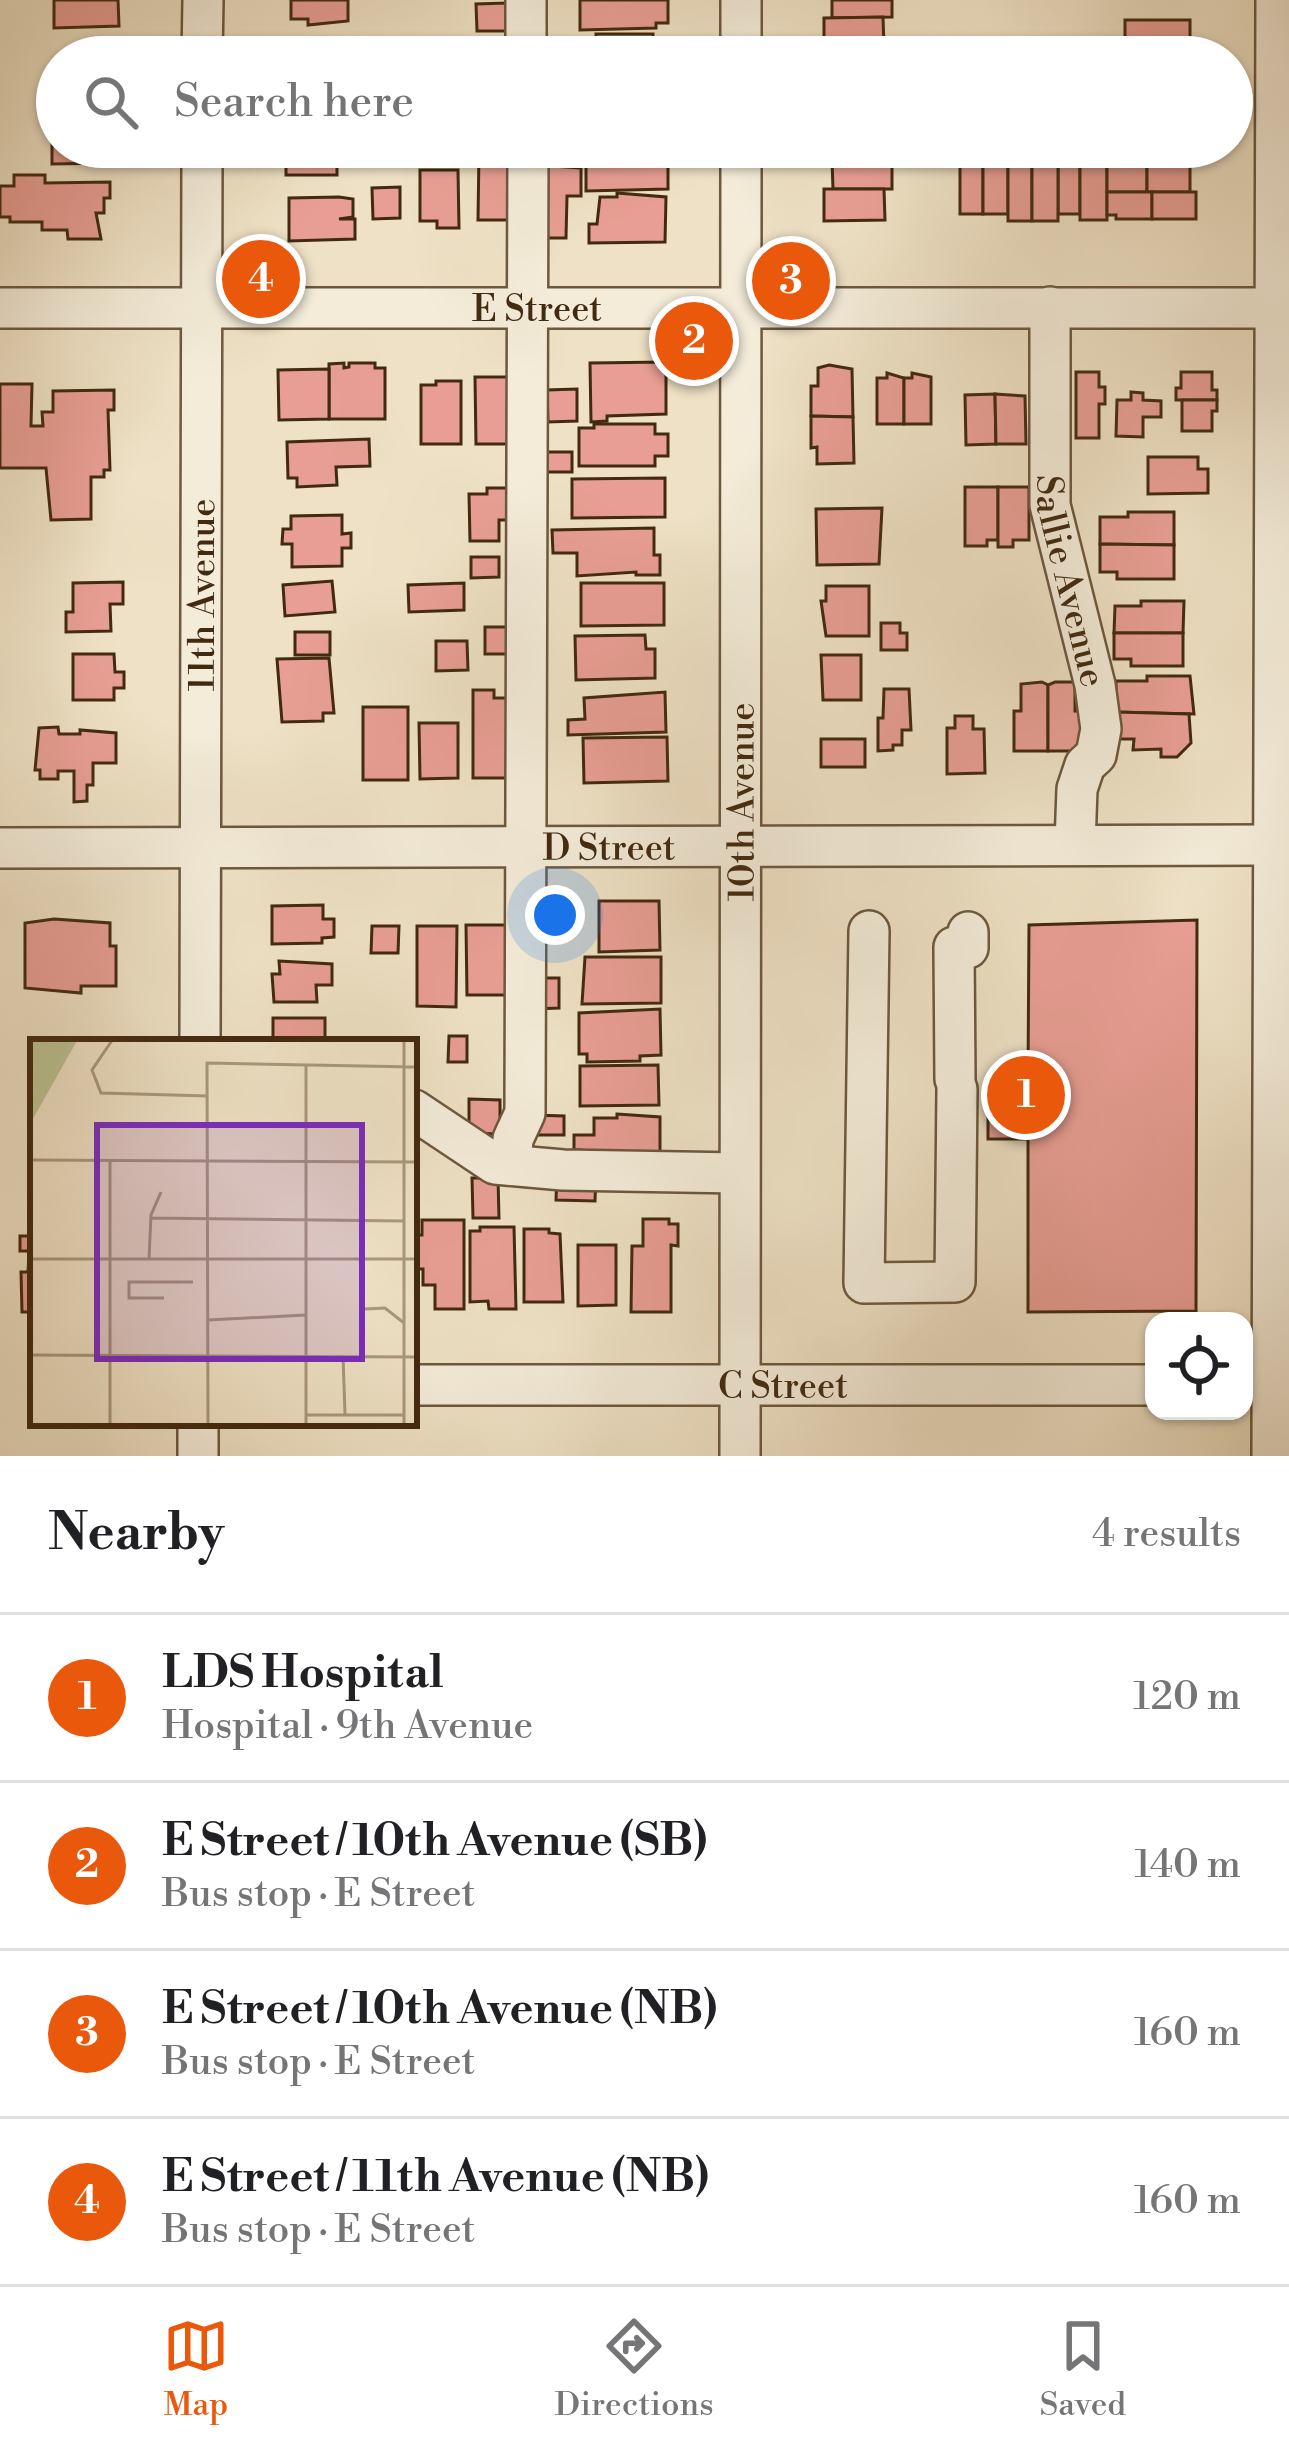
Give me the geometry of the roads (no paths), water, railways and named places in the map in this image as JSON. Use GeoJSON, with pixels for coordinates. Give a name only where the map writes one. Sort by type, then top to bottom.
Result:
{"type":"FeatureCollection","features":[{"type":"Feature","properties":{"kind":"street"},"geometry":{"type":"LineString","coordinates":[[202,0],[202,36]]}},
{"type":"Feature","properties":{"kind":"street"},"geometry":{"type":"LineString","coordinates":[[526,0],[526,36]]}},
{"type":"Feature","properties":{"kind":"street"},"geometry":{"type":"LineString","coordinates":[[741,0],[741,36]]}},
{"type":"Feature","properties":{"kind":"street"},"geometry":{"type":"LineString","coordinates":[[1272,1456],[1268,1384],[1282,845],[1282,102],[1276,0]]}},
{"type":"Feature","properties":{"kind":"street","name":"11th Avenue"},"geometry":{"type":"LineString","coordinates":[[200,1039],[202,168]]}},
{"type":"Feature","properties":{"kind":"street"},"geometry":{"type":"LineString","coordinates":[[511,1165],[513,1139],[525,1113],[528,168]]}},
{"type":"Feature","properties":{"kind":"street","name":"10th Avenue"},"geometry":{"type":"LineString","coordinates":[[740,1456],[741,168]]}},
{"type":"Feature","properties":{"kind":"street","name":"Sallie Avenue"},"geometry":{"type":"LineString","coordinates":[[1049,307],[1051,505],[1096,685],[1101,729],[1096,755],[1084,765],[1076,789],[1075,844]]}},
{"type":"Feature","properties":{"kind":"street","name":"E Street"},"geometry":{"type":"LineString","coordinates":[[0,308],[1283,308]]}},
{"type":"Feature","properties":{"kind":"street","name":"D Street"},"geometry":{"type":"LineString","coordinates":[[0,848],[1282,845]]}},
{"type":"Feature","properties":{"kind":"street"},"geometry":{"type":"LineString","coordinates":[[869,931],[848,1283],[955,1282],[954,947],[968,947],[968,932]]}},
{"type":"Feature","properties":{"kind":"street"},"geometry":{"type":"LineString","coordinates":[[417,1112],[495,1164],[739,1173]]}},
{"type":"Feature","properties":{"kind":"street","name":"C Street"},"geometry":{"type":"LineString","coordinates":[[417,1385],[1145,1385]]}},
{"type":"Feature","properties":{"kind":"place","name":"E Street / 11th Avenue (NB)"},"geometry":{"type":"Point","coordinates":[261,279]}},
{"type":"Feature","properties":{"kind":"place","name":"E Street / 10th Avenue (NB)"},"geometry":{"type":"Point","coordinates":[791,281]}},
{"type":"Feature","properties":{"kind":"place","name":"E Street / 10th Avenue (SB)"},"geometry":{"type":"Point","coordinates":[694,341]}},
{"type":"Feature","properties":{"kind":"place","name":"LDS Hospital"},"geometry":{"type":"Point","coordinates":[1026,1095]}}]}
